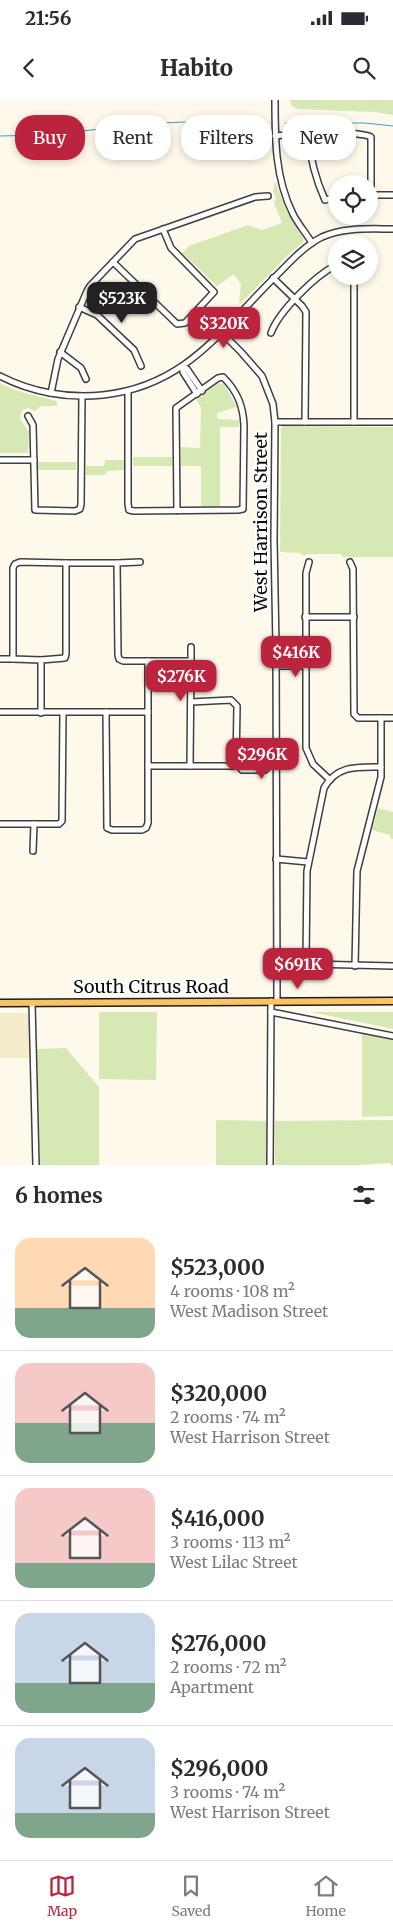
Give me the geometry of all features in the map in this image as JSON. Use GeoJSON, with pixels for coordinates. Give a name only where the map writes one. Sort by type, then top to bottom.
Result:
{"type":"FeatureCollection","features":[{"type":"Feature","properties":{"kind":"main road","name":"South Citrus Road"},"geometry":{"type":"LineString","coordinates":[[0,1003],[393,1001]]}},
{"type":"Feature","properties":{"kind":"street"},"geometry":{"type":"LineString","coordinates":[[275,100],[277,160],[287,199],[293,214],[312,243]]}},
{"type":"Feature","properties":{"kind":"street"},"geometry":{"type":"LineString","coordinates":[[356,135],[371,137],[370,175]]}},
{"type":"Feature","properties":{"kind":"street"},"geometry":{"type":"LineString","coordinates":[[275,136],[282,136]]}},
{"type":"Feature","properties":{"kind":"street"},"geometry":{"type":"LineString","coordinates":[[312,160],[313,170],[325,200],[328,199]]}},
{"type":"Feature","properties":{"kind":"street"},"geometry":{"type":"LineString","coordinates":[[378,195],[393,195]]}},
{"type":"Feature","properties":{"kind":"street"},"geometry":{"type":"LineString","coordinates":[[51,394],[60,352],[90,286],[135,239],[255,197],[268,196]]}},
{"type":"Feature","properties":{"kind":"street"},"geometry":{"type":"LineString","coordinates":[[113,262],[177,324],[186,324],[214,292],[171,248],[162,229]]}},
{"type":"Feature","properties":{"kind":"street"},"geometry":{"type":"LineString","coordinates":[[0,376],[51,394],[82,396],[128,391],[167,377],[183,367],[221,332],[293,258],[312,243],[329,234],[340,231],[393,229]]}},
{"type":"Feature","properties":{"kind":"street"},"geometry":{"type":"LineString","coordinates":[[271,334],[275,323],[296,299],[328,270]]}},
{"type":"Feature","properties":{"kind":"street"},"geometry":{"type":"LineString","coordinates":[[274,278],[296,299],[306,312],[305,422]]}},
{"type":"Feature","properties":{"kind":"street"},"geometry":{"type":"LineString","coordinates":[[354,285],[354,422]]}},
{"type":"Feature","properties":{"kind":"street"},"geometry":{"type":"LineString","coordinates":[[79,307],[97,315],[134,350],[141,366]]}},
{"type":"Feature","properties":{"kind":"street","name":"West Harrison Street"},"geometry":{"type":"LineString","coordinates":[[198,310],[204,311],[220,327],[221,332],[262,376],[273,404],[275,422],[276,859],[274,1001],[271,1012],[270,1165]]}},
{"type":"Feature","properties":{"kind":"street"},"geometry":{"type":"LineString","coordinates":[[60,352],[81,368],[86,379]]}},
{"type":"Feature","properties":{"kind":"street"},"geometry":{"type":"LineString","coordinates":[[183,367],[183,372],[200,392]]}},
{"type":"Feature","properties":{"kind":"street"},"geometry":{"type":"LineString","coordinates":[[128,391],[130,510],[177,511],[243,510],[243,416],[233,388],[223,377],[218,378],[176,408],[177,511]]}},
{"type":"Feature","properties":{"kind":"street"},"geometry":{"type":"LineString","coordinates":[[28,416],[33,425],[34,510],[76,511],[80,509],[81,504],[82,396]]}},
{"type":"Feature","properties":{"kind":"street"},"geometry":{"type":"LineString","coordinates":[[275,422],[393,422]]}},
{"type":"Feature","properties":{"kind":"street"},"geometry":{"type":"LineString","coordinates":[[0,460],[34,460]]}},
{"type":"Feature","properties":{"kind":"street"},"geometry":{"type":"LineString","coordinates":[[13,659],[13,568],[15,564],[20,562],[140,562]]}},
{"type":"Feature","properties":{"kind":"street"},"geometry":{"type":"LineString","coordinates":[[309,562],[306,573],[305,617],[306,748],[313,764],[330,780]]}},
{"type":"Feature","properties":{"kind":"street"},"geometry":{"type":"LineString","coordinates":[[350,562],[353,569],[355,716],[393,718]]}},
{"type":"Feature","properties":{"kind":"street"},"geometry":{"type":"LineString","coordinates":[[0,659],[59,660],[65,658],[66,563]]}},
{"type":"Feature","properties":{"kind":"street"},"geometry":{"type":"LineString","coordinates":[[117,563],[119,659],[123,661],[191,661]]}},
{"type":"Feature","properties":{"kind":"street"},"geometry":{"type":"LineString","coordinates":[[305,617],[354,617]]}},
{"type":"Feature","properties":{"kind":"street"},"geometry":{"type":"LineString","coordinates":[[190,766],[191,647]]}},
{"type":"Feature","properties":{"kind":"street"},"geometry":{"type":"LineString","coordinates":[[41,660],[41,712]]}},
{"type":"Feature","properties":{"kind":"street"},"geometry":{"type":"LineString","coordinates":[[106,712],[107,828],[112,830],[142,830],[146,828],[148,823],[148,661]]}},
{"type":"Feature","properties":{"kind":"street"},"geometry":{"type":"LineString","coordinates":[[276,666],[306,666]]}},
{"type":"Feature","properties":{"kind":"street"},"geometry":{"type":"LineString","coordinates":[[191,702],[231,700],[238,706],[238,766]]}},
{"type":"Feature","properties":{"kind":"street"},"geometry":{"type":"LineString","coordinates":[[0,712],[148,712]]}},
{"type":"Feature","properties":{"kind":"street"},"geometry":{"type":"LineString","coordinates":[[0,824],[59,824],[62,822],[63,713]]}},
{"type":"Feature","properties":{"kind":"street"},"geometry":{"type":"LineString","coordinates":[[356,966],[357,871],[378,790],[381,718]]}},
{"type":"Feature","properties":{"kind":"street"},"geometry":{"type":"LineString","coordinates":[[148,766],[238,766],[242,762],[266,763],[269,766],[276,766]]}},
{"type":"Feature","properties":{"kind":"street"},"geometry":{"type":"LineString","coordinates":[[380,767],[350,767],[339,771],[330,780],[321,795],[306,871],[307,963],[393,966]]}},
{"type":"Feature","properties":{"kind":"street"},"geometry":{"type":"LineString","coordinates":[[33,851],[34,824]]}},
{"type":"Feature","properties":{"kind":"street"},"geometry":{"type":"LineString","coordinates":[[276,859],[308,862]]}},
{"type":"Feature","properties":{"kind":"street"},"geometry":{"type":"LineString","coordinates":[[32,1003],[36,1165]]}},
{"type":"Feature","properties":{"kind":"street"},"geometry":{"type":"LineString","coordinates":[[271,1012],[393,1036]]}},
{"type":"Feature","properties":{"kind":"shaded area"},"geometry":{"type":"Polygon","coordinates":[[[0,1013],[30,1013],[32,1058],[0,1058],[0,1013]]]}},
{"type":"Feature","properties":{"kind":"green space"},"geometry":{"type":"Polygon","coordinates":[[[290,100],[393,100],[393,115],[375,112],[297,109],[291,105],[290,100]]]}},
{"type":"Feature","properties":{"kind":"green space"},"geometry":{"type":"Polygon","coordinates":[[[275,181],[287,212],[304,239],[239,305],[241,284],[234,274],[217,286],[182,253],[189,246],[248,225],[262,230],[282,223],[274,203],[276,198],[273,191],[275,181]]]}},
{"type":"Feature","properties":{"kind":"green space"},"geometry":{"type":"Polygon","coordinates":[[[0,383],[17,391],[57,401],[57,406],[41,406],[35,411],[28,408],[22,411],[20,419],[29,432],[28,453],[0,453],[0,383]]]}},
{"type":"Feature","properties":{"kind":"green space"},"geometry":{"type":"Polygon","coordinates":[[[218,383],[224,384],[237,407],[217,413],[218,419],[239,420],[239,427],[221,427],[220,429],[220,506],[201,506],[201,466],[181,466],[181,447],[200,448],[201,407],[196,400],[218,383]]]}},
{"type":"Feature","properties":{"kind":"green space"},"geometry":{"type":"Polygon","coordinates":[[[283,426],[393,427],[393,557],[343,557],[341,554],[307,554],[304,556],[300,553],[280,552],[281,428],[283,426]]]}},
{"type":"Feature","properties":{"kind":"green space"},"geometry":{"type":"Polygon","coordinates":[[[133,457],[172,457],[172,466],[133,466],[133,457]]]}},
{"type":"Feature","properties":{"kind":"green space"},"geometry":{"type":"Polygon","coordinates":[[[105,460],[124,460],[124,470],[107,471],[105,475],[86,475],[86,466],[104,466],[105,460]]]}},
{"type":"Feature","properties":{"kind":"green space"},"geometry":{"type":"Polygon","coordinates":[[[38,462],[76,462],[76,470],[38,470],[38,462]]]}},
{"type":"Feature","properties":{"kind":"green space"},"geometry":{"type":"Polygon","coordinates":[[[378,808],[393,812],[393,839],[391,839],[390,835],[372,830],[378,808]]]}},
{"type":"Feature","properties":{"kind":"green space"},"geometry":{"type":"Polygon","coordinates":[[[99,1012],[157,1012],[156,1080],[99,1079],[99,1012]]]}},
{"type":"Feature","properties":{"kind":"green space"},"geometry":{"type":"Polygon","coordinates":[[[311,1012],[393,1012],[393,1029],[311,1012]]]}},
{"type":"Feature","properties":{"kind":"green space"},"geometry":{"type":"Polygon","coordinates":[[[362,1032],[393,1039],[393,1116],[362,1117],[362,1032]]]}},
{"type":"Feature","properties":{"kind":"green space"},"geometry":{"type":"Polygon","coordinates":[[[66,1048],[99,1087],[99,1165],[40,1165],[37,1049],[66,1048]]]}},
{"type":"Feature","properties":{"kind":"green space"},"geometry":{"type":"Polygon","coordinates":[[[216,1120],[266,1121],[266,1165],[216,1165],[216,1120]]]}},
{"type":"Feature","properties":{"kind":"green space"},"geometry":{"type":"Polygon","coordinates":[[[393,1120],[393,1165],[390,1165],[390,1163],[275,1165],[275,1121],[393,1120]]]}},
{"type":"Feature","properties":{"kind":"waterway"},"geometry":{"type":"LineString","coordinates":[[0,136],[42,135],[181,122]]}},
{"type":"Feature","properties":{"kind":"waterway"},"geometry":{"type":"LineString","coordinates":[[356,123],[393,126]]}}]}
